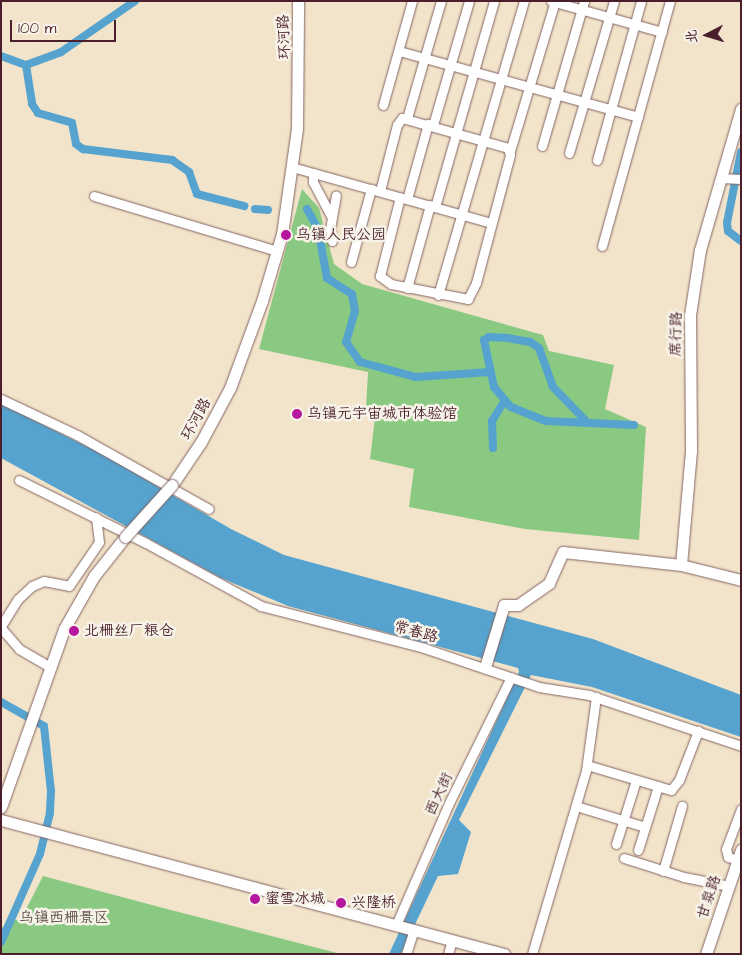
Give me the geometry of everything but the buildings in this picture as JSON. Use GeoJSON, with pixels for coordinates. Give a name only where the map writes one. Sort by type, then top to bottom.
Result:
{"type":"FeatureCollection","features":[{"type":"Feature","properties":{"kind":"street","name":"环河路"},"geometry":{"type":"LineString","coordinates":[[1,807],[64,629],[83,593],[125,536],[172,485],[201,442],[230,388],[254,325],[277,251],[292,167],[299,96],[298,1]]}},
{"type":"Feature","properties":{"kind":"street"},"geometry":{"type":"LineString","coordinates":[[384,104],[412,1]]}},
{"type":"Feature","properties":{"kind":"street"},"geometry":{"type":"LineString","coordinates":[[407,118],[441,1]]}},
{"type":"Feature","properties":{"kind":"street"},"geometry":{"type":"LineString","coordinates":[[469,1],[450,65],[379,270],[383,280],[407,288],[463,300],[472,295],[510,151],[554,2],[583,6],[609,18],[662,32]]}},
{"type":"Feature","properties":{"kind":"street"},"geometry":{"type":"LineString","coordinates":[[407,288],[456,132],[494,1]]}},
{"type":"Feature","properties":{"kind":"street"},"geometry":{"type":"LineString","coordinates":[[438,295],[524,1]]}},
{"type":"Feature","properties":{"kind":"street"},"geometry":{"type":"LineString","coordinates":[[569,153],[614,1]]}},
{"type":"Feature","properties":{"kind":"street"},"geometry":{"type":"LineString","coordinates":[[597,160],[641,1]]}},
{"type":"Feature","properties":{"kind":"street"},"geometry":{"type":"LineString","coordinates":[[602,246],[670,1]]}},
{"type":"Feature","properties":{"kind":"street"},"geometry":{"type":"LineString","coordinates":[[542,146],[583,6]]}},
{"type":"Feature","properties":{"kind":"street"},"geometry":{"type":"LineString","coordinates":[[399,50],[638,117]]}},
{"type":"Feature","properties":{"kind":"street","name":"席行路"},"geometry":{"type":"LineString","coordinates":[[681,565],[691,450],[690,315],[700,250],[724,178],[741,109]]}},
{"type":"Feature","properties":{"kind":"street"},"geometry":{"type":"LineString","coordinates":[[351,262],[399,120],[407,118],[430,124],[504,145],[510,151]]}},
{"type":"Feature","properties":{"kind":"street"},"geometry":{"type":"LineString","coordinates":[[292,167],[491,223]]}},
{"type":"Feature","properties":{"kind":"street"},"geometry":{"type":"LineString","coordinates":[[312,173],[314,182],[331,216]]}},
{"type":"Feature","properties":{"kind":"street"},"geometry":{"type":"LineString","coordinates":[[724,178],[741,179]]}},
{"type":"Feature","properties":{"kind":"street"},"geometry":{"type":"LineString","coordinates":[[94,196],[277,251]]}},
{"type":"Feature","properties":{"kind":"street"},"geometry":{"type":"LineString","coordinates":[[332,241],[331,216],[336,196]]}},
{"type":"Feature","properties":{"kind":"street"},"geometry":{"type":"LineString","coordinates":[[1,399],[76,436],[209,509]]}},
{"type":"Feature","properties":{"kind":"street","name":"常春路"},"geometry":{"type":"LineString","coordinates":[[19,480],[96,517],[261,606],[424,648],[531,684],[596,697],[741,746]]}},
{"type":"Feature","properties":{"kind":"street"},"geometry":{"type":"LineString","coordinates":[[50,667],[19,649],[1,627],[18,599],[32,586],[44,581],[69,586],[99,542],[96,517]]}},
{"type":"Feature","properties":{"kind":"street"},"geometry":{"type":"LineString","coordinates":[[485,667],[504,605],[518,605],[549,583],[563,552],[681,565],[741,580]]}},
{"type":"Feature","properties":{"kind":"street","name":"西大街"},"geometry":{"type":"LineString","coordinates":[[398,925],[450,801],[512,678]]}},
{"type":"Feature","properties":{"kind":"street"},"geometry":{"type":"LineString","coordinates":[[532,954],[587,765],[596,697]]}},
{"type":"Feature","properties":{"kind":"street"},"geometry":{"type":"LineString","coordinates":[[587,765],[671,790],[698,731]]}},
{"type":"Feature","properties":{"kind":"street"},"geometry":{"type":"LineString","coordinates":[[616,844],[636,780]]}},
{"type":"Feature","properties":{"kind":"street"},"geometry":{"type":"LineString","coordinates":[[638,850],[658,786]]}},
{"type":"Feature","properties":{"kind":"street"},"geometry":{"type":"LineString","coordinates":[[576,806],[645,826]]}},
{"type":"Feature","properties":{"kind":"street"},"geometry":{"type":"LineString","coordinates":[[663,871],[682,806]]}},
{"type":"Feature","properties":{"kind":"street"},"geometry":{"type":"LineString","coordinates":[[740,857],[728,857],[726,850],[741,809]]}},
{"type":"Feature","properties":{"kind":"street"},"geometry":{"type":"LineString","coordinates":[[1,820],[504,954]]}},
{"type":"Feature","properties":{"kind":"street","name":"甘泉路"},"geometry":{"type":"LineString","coordinates":[[706,954],[740,857]]}},
{"type":"Feature","properties":{"kind":"street"},"geometry":{"type":"LineString","coordinates":[[624,858],[663,871],[729,886]]}},
{"type":"Feature","properties":{"kind":"street"},"geometry":{"type":"LineString","coordinates":[[406,954],[414,929]]}},
{"type":"Feature","properties":{"kind":"street"},"geometry":{"type":"LineString","coordinates":[[448,954],[452,940]]}},
{"type":"Feature","properties":{"kind":"green space"},"geometry":{"type":"Polygon","coordinates":[[[302,189],[319,208],[334,264],[362,284],[543,335],[549,351],[614,365],[605,409],[646,427],[639,540],[525,529],[409,507],[414,469],[370,459],[376,409],[366,408],[368,372],[259,349],[302,189]]]}},
{"type":"Feature","properties":{"kind":"green space","name":"乌镇西栅景区"},"geometry":{"type":"Polygon","coordinates":[[[43,876],[341,954],[1,954],[1,926],[4,928],[10,918],[20,921],[43,876]]]}},
{"type":"Feature","properties":{"kind":"water"},"geometry":{"type":"Polygon","coordinates":[[[1,404],[100,453],[231,529],[284,555],[593,639],[741,695],[741,737],[592,687],[531,675],[459,820],[471,832],[458,874],[438,876],[401,954],[389,954],[519,672],[518,668],[288,606],[221,578],[1,458],[1,404]]]}},
{"type":"Feature","properties":{"kind":"waterway"},"geometry":{"type":"LineString","coordinates":[[1,56],[26,65],[61,52],[135,1]]}},
{"type":"Feature","properties":{"kind":"waterway"},"geometry":{"type":"LineString","coordinates":[[26,65],[32,104],[38,113],[72,123],[76,144],[83,149],[172,160],[189,172],[197,194],[244,206]]}},
{"type":"Feature","properties":{"kind":"waterway"},"geometry":{"type":"LineString","coordinates":[[741,152],[727,223],[728,231],[741,241]]}},
{"type":"Feature","properties":{"kind":"waterway"},"geometry":{"type":"LineString","coordinates":[[255,209],[268,210]]}},
{"type":"Feature","properties":{"kind":"waterway"},"geometry":{"type":"LineString","coordinates":[[307,209],[318,229],[327,278],[352,294],[355,311],[346,342],[360,362],[416,377],[490,372]]}},
{"type":"Feature","properties":{"kind":"waterway"},"geometry":{"type":"LineString","coordinates":[[585,420],[553,387],[539,348],[530,342],[508,338],[489,337],[484,340],[494,387],[511,407],[546,421],[634,425]]}},
{"type":"Feature","properties":{"kind":"waterway"},"geometry":{"type":"LineString","coordinates":[[493,448],[492,421],[504,402]]}},
{"type":"Feature","properties":{"kind":"waterway"},"geometry":{"type":"LineString","coordinates":[[1,702],[44,726],[51,791],[50,813],[40,854],[1,942]]}},
{"type":"Feature","properties":{"kind":"place","name":"乌镇人民公园"},"geometry":{"type":"Point","coordinates":[286,235]}},
{"type":"Feature","properties":{"kind":"place","name":"乌镇元宇宙城市体验馆"},"geometry":{"type":"Point","coordinates":[297,414]}},
{"type":"Feature","properties":{"kind":"place","name":"北栅丝厂粮仓"},"geometry":{"type":"Point","coordinates":[74,631]}},
{"type":"Feature","properties":{"kind":"place","name":"蜜雪冰城"},"geometry":{"type":"Point","coordinates":[255,899]}},
{"type":"Feature","properties":{"kind":"place","name":"兴隆桥"},"geometry":{"type":"Point","coordinates":[341,903]}}]}
